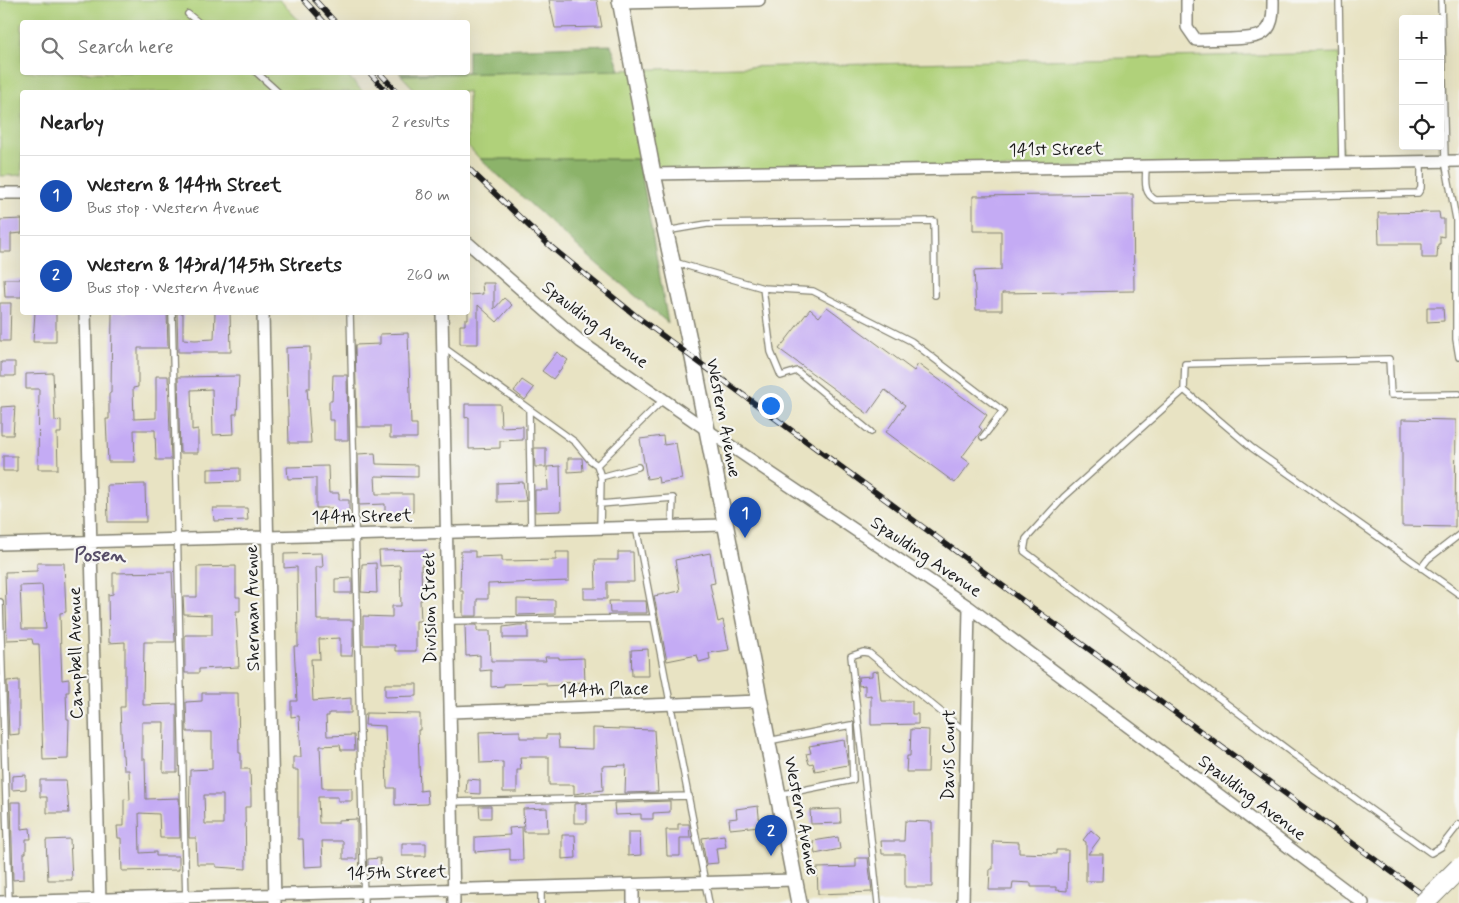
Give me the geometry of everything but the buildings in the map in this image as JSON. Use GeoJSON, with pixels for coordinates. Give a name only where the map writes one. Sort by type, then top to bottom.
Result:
{"type":"FeatureCollection","features":[{"type":"Feature","properties":{"kind":"highway"},"geometry":{"type":"LineString","coordinates":[[1424,903],[1459,868]]}},
{"type":"Feature","properties":{"kind":"main road","name":"Western Avenue"},"geometry":{"type":"LineString","coordinates":[[620,2],[653,174],[707,430],[799,903]]}},
{"type":"Feature","properties":{"kind":"street"},"geometry":{"type":"LineString","coordinates":[[620,2],[759,0]]}},
{"type":"Feature","properties":{"kind":"street"},"geometry":{"type":"LineString","coordinates":[[1187,0],[1187,28],[1196,40],[1260,36],[1269,27],[1273,16],[1273,0]]}},
{"type":"Feature","properties":{"kind":"street","name":"141st Street"},"geometry":{"type":"LineString","coordinates":[[653,174],[1459,161]]}},
{"type":"Feature","properties":{"kind":"street"},"geometry":{"type":"LineString","coordinates":[[0,193],[20,193]]}},
{"type":"Feature","properties":{"kind":"street","name":"Spaulding Avenue"},"geometry":{"type":"LineString","coordinates":[[470,245],[581,342],[707,430],[969,607],[1363,903]]}},
{"type":"Feature","properties":{"kind":"street","name":"Campbell Avenue"},"geometry":{"type":"LineString","coordinates":[[85,315],[100,901]]}},
{"type":"Feature","properties":{"kind":"street","name":"Sherman Avenue"},"geometry":{"type":"LineString","coordinates":[[263,315],[275,898]]}},
{"type":"Feature","properties":{"kind":"street","name":"Division Street"},"geometry":{"type":"LineString","coordinates":[[442,315],[454,903]]}},
{"type":"Feature","properties":{"kind":"street","name":"144th Street"},"geometry":{"type":"LineString","coordinates":[[0,544],[724,524]]}},
{"type":"Feature","properties":{"kind":"street","name":"Davis Court"},"geometry":{"type":"LineString","coordinates":[[963,903],[969,607]]}},
{"type":"Feature","properties":{"kind":"street","name":"144th Place"},"geometry":{"type":"LineString","coordinates":[[450,712],[760,702]]}},
{"type":"Feature","properties":{"kind":"street","name":"145th Street"},"geometry":{"type":"LineString","coordinates":[[6,902],[364,898],[454,890],[795,880]]}},
{"type":"Feature","properties":{"kind":"street"},"geometry":{"type":"LineString","coordinates":[[633,885],[633,903]]}},
{"type":"Feature","properties":{"kind":"lane"},"geometry":{"type":"LineString","coordinates":[[1339,0],[1342,163]]}},
{"type":"Feature","properties":{"kind":"lane"},"geometry":{"type":"LineString","coordinates":[[1441,0],[1445,161],[1456,219],[1456,339],[1459,357]]}},
{"type":"Feature","properties":{"kind":"lane"},"geometry":{"type":"LineString","coordinates":[[188,14],[196,20]]}},
{"type":"Feature","properties":{"kind":"lane"},"geometry":{"type":"LineString","coordinates":[[259,75],[276,90]]}},
{"type":"Feature","properties":{"kind":"lane"},"geometry":{"type":"LineString","coordinates":[[1146,166],[1146,191],[1150,197],[1156,200],[1418,193],[1421,188],[1421,162]]}},
{"type":"Feature","properties":{"kind":"lane"},"geometry":{"type":"LineString","coordinates":[[666,231],[707,224],[934,221],[935,295]]}},
{"type":"Feature","properties":{"kind":"lane"},"geometry":{"type":"LineString","coordinates":[[672,262],[763,288],[813,291],[911,341],[1003,410],[984,437]]}},
{"type":"Feature","properties":{"kind":"lane"},"geometry":{"type":"LineString","coordinates":[[763,288],[771,352],[781,376],[797,371],[871,432]]}},
{"type":"Feature","properties":{"kind":"lane"},"geometry":{"type":"LineString","coordinates":[[172,315],[179,539],[186,900]]}},
{"type":"Feature","properties":{"kind":"lane"},"geometry":{"type":"LineString","coordinates":[[350,315],[364,898]]}},
{"type":"Feature","properties":{"kind":"lane"},"geometry":{"type":"LineString","coordinates":[[443,347],[575,442],[590,460],[597,465],[601,477],[600,528]]}},
{"type":"Feature","properties":{"kind":"lane"},"geometry":{"type":"LineString","coordinates":[[1459,394],[1391,395],[1390,359],[1185,364],[1184,390],[1064,497],[1026,539],[1024,550],[1296,756],[1431,853],[1441,847],[1459,824]]}},
{"type":"Feature","properties":{"kind":"lane"},"geometry":{"type":"LineString","coordinates":[[1184,390],[1252,448],[1459,594]]}},
{"type":"Feature","properties":{"kind":"lane"},"geometry":{"type":"LineString","coordinates":[[597,465],[664,399]]}},
{"type":"Feature","properties":{"kind":"lane"},"geometry":{"type":"LineString","coordinates":[[529,409],[531,530]]}},
{"type":"Feature","properties":{"kind":"lane"},"geometry":{"type":"LineString","coordinates":[[601,477],[638,467]]}},
{"type":"Feature","properties":{"kind":"lane"},"geometry":{"type":"LineString","coordinates":[[600,504],[673,498],[672,526]]}},
{"type":"Feature","properties":{"kind":"lane"},"geometry":{"type":"LineString","coordinates":[[636,527],[709,903]]}},
{"type":"Feature","properties":{"kind":"lane"},"geometry":{"type":"LineString","coordinates":[[1421,568],[1428,559],[1459,535]]}},
{"type":"Feature","properties":{"kind":"lane"},"geometry":{"type":"LineString","coordinates":[[0,602],[6,902]]}},
{"type":"Feature","properties":{"kind":"lane"},"geometry":{"type":"LineString","coordinates":[[448,621],[654,618]]}},
{"type":"Feature","properties":{"kind":"lane"},"geometry":{"type":"LineString","coordinates":[[878,903],[851,656],[863,652],[869,653],[967,733]]}},
{"type":"Feature","properties":{"kind":"lane"},"geometry":{"type":"LineString","coordinates":[[767,742],[851,725],[853,780],[778,795]]}},
{"type":"Feature","properties":{"kind":"lane"},"geometry":{"type":"LineString","coordinates":[[452,802],[689,796]]}},
{"type":"Feature","properties":{"kind":"lane"},"geometry":{"type":"LineString","coordinates":[[541,887],[541,903]]}},
{"type":"Feature","properties":{"kind":"green space"},"geometry":{"type":"Polygon","coordinates":[[[0,0],[280,0],[298,20],[20,20],[20,75],[347,75],[361,90],[20,90],[20,175],[0,176],[0,0]]]}},
{"type":"Feature","properties":{"kind":"green space"},"geometry":{"type":"Polygon","coordinates":[[[611,45],[620,70],[470,73],[470,50],[611,45]]]}},
{"type":"Feature","properties":{"kind":"green space"},"geometry":{"type":"Polygon","coordinates":[[[1340,53],[1342,163],[653,174],[639,159],[480,159],[470,148],[470,90],[415,90],[401,75],[470,75],[470,73],[1340,53]]]}},
{"type":"Feature","properties":{"kind":"green space"},"geometry":{"type":"Polygon","coordinates":[[[480,159],[639,159],[668,323],[596,263],[480,159]]]}},
{"type":"Feature","properties":{"kind":"railway"},"geometry":{"type":"LineString","coordinates":[[304,0],[322,20]]}},
{"type":"Feature","properties":{"kind":"railway"},"geometry":{"type":"LineString","coordinates":[[315,0],[333,20]]}},
{"type":"Feature","properties":{"kind":"railway"},"geometry":{"type":"LineString","coordinates":[[372,75],[385,90]]}},
{"type":"Feature","properties":{"kind":"railway"},"geometry":{"type":"LineString","coordinates":[[382,75],[395,90]]}},
{"type":"Feature","properties":{"kind":"railway"},"geometry":{"type":"LineString","coordinates":[[470,170],[550,246],[636,316],[1434,903]]}},
{"type":"Feature","properties":{"kind":"place","name":"Western & 144th Street"},"geometry":{"type":"Point","coordinates":[745,538]}},
{"type":"Feature","properties":{"kind":"place","name":"Western & 143rd/145th Streets"},"geometry":{"type":"Point","coordinates":[771,856]}},
{"type":"Feature","properties":{"kind":"district","name":"Posen"},"geometry":{"type":"Point","coordinates":[100,555]}}]}
